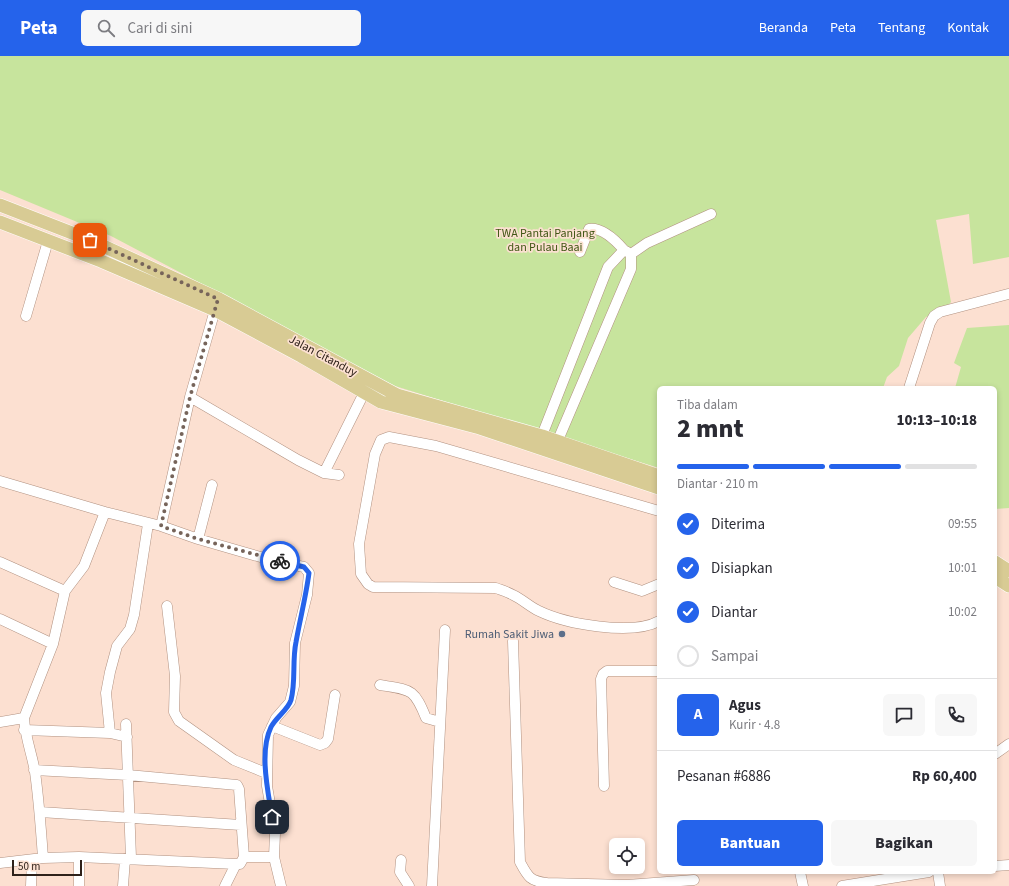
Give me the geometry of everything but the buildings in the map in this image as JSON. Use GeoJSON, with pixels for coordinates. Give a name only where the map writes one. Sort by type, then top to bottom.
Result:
{"type":"FeatureCollection","features":[{"type":"Feature","properties":{"kind":"main road","name":"Jalan Citanduy"},"geometry":{"type":"LineString","coordinates":[[0,205],[90,240],[397,395],[555,446],[657,475]]}},
{"type":"Feature","properties":{"kind":"main road","name":"Jalan Citanduy"},"geometry":{"type":"LineString","coordinates":[[0,222],[217,305],[364,393],[396,407],[540,441]]}},
{"type":"Feature","properties":{"kind":"main road","name":"Jalan Citanduy"},"geometry":{"type":"LineString","coordinates":[[555,446],[657,487]]}},
{"type":"Feature","properties":{"kind":"main road"},"geometry":{"type":"LineString","coordinates":[[997,563],[1009,571]]}},
{"type":"Feature","properties":{"kind":"main road"},"geometry":{"type":"LineString","coordinates":[[997,579],[1009,586]]}},
{"type":"Feature","properties":{"kind":"street"},"geometry":{"type":"LineString","coordinates":[[540,441],[608,266],[627,252],[710,214]]}},
{"type":"Feature","properties":{"kind":"street"},"geometry":{"type":"LineString","coordinates":[[555,446],[631,269],[627,252],[613,239],[593,228],[590,229],[580,252]]}},
{"type":"Feature","properties":{"kind":"street"},"geometry":{"type":"LineString","coordinates":[[26,316],[48,240]]}},
{"type":"Feature","properties":{"kind":"street"},"geometry":{"type":"LineString","coordinates":[[909,386],[930,323],[934,316],[940,312],[1008,294]]}},
{"type":"Feature","properties":{"kind":"street"},"geometry":{"type":"LineString","coordinates":[[161,526],[190,397],[217,305]]}},
{"type":"Feature","properties":{"kind":"street"},"geometry":{"type":"LineString","coordinates":[[324,474],[364,393]]}},
{"type":"Feature","properties":{"kind":"street"},"geometry":{"type":"LineString","coordinates":[[190,397],[324,474],[339,475]]}},
{"type":"Feature","properties":{"kind":"street"},"geometry":{"type":"LineString","coordinates":[[657,510],[436,446],[389,437],[381,440],[375,454],[359,544],[361,574],[368,584],[373,587],[496,588],[512,594],[538,611],[564,621],[597,627],[648,627],[657,622]]}},
{"type":"Feature","properties":{"kind":"street"},"geometry":{"type":"LineString","coordinates":[[0,481],[105,512],[148,524],[161,526],[198,539],[264,558],[304,567],[309,573],[307,594],[295,643],[294,686],[290,702],[272,726],[268,735],[266,773],[275,833],[274,857],[281,886]]}},
{"type":"Feature","properties":{"kind":"street"},"geometry":{"type":"LineString","coordinates":[[198,539],[212,485]]}},
{"type":"Feature","properties":{"kind":"street"},"geometry":{"type":"LineString","coordinates":[[43,858],[40,812],[34,770],[24,730],[24,718],[53,644],[65,590],[84,566],[105,512]]}},
{"type":"Feature","properties":{"kind":"street"},"geometry":{"type":"LineString","coordinates":[[110,733],[106,693],[117,646],[130,628],[134,615],[148,524]]}},
{"type":"Feature","properties":{"kind":"street"},"geometry":{"type":"LineString","coordinates":[[0,562],[65,590]]}},
{"type":"Feature","properties":{"kind":"street"},"geometry":{"type":"LineString","coordinates":[[614,582],[642,591],[657,585]]}},
{"type":"Feature","properties":{"kind":"street"},"geometry":{"type":"LineString","coordinates":[[167,606],[175,676],[174,712],[179,721],[234,760],[266,773]]}},
{"type":"Feature","properties":{"kind":"street"},"geometry":{"type":"LineString","coordinates":[[0,619],[53,644]]}},
{"type":"Feature","properties":{"kind":"street"},"geometry":{"type":"LineString","coordinates":[[432,886],[445,630]]}},
{"type":"Feature","properties":{"kind":"street"},"geometry":{"type":"LineString","coordinates":[[513,640],[520,862],[527,876],[534,881],[547,884],[627,886],[694,879]]}},
{"type":"Feature","properties":{"kind":"street"},"geometry":{"type":"LineString","coordinates":[[604,786],[601,679],[603,674],[606,671],[657,671]]}},
{"type":"Feature","properties":{"kind":"street"},"geometry":{"type":"LineString","coordinates":[[380,685],[405,689],[412,693],[418,698],[426,718],[440,722]]}},
{"type":"Feature","properties":{"kind":"street"},"geometry":{"type":"LineString","coordinates":[[272,726],[320,744],[325,743],[328,739],[335,695]]}},
{"type":"Feature","properties":{"kind":"street"},"geometry":{"type":"LineString","coordinates":[[0,722],[24,718]]}},
{"type":"Feature","properties":{"kind":"street"},"geometry":{"type":"LineString","coordinates":[[123,886],[128,859],[129,817],[128,737],[126,724]]}},
{"type":"Feature","properties":{"kind":"street"},"geometry":{"type":"LineString","coordinates":[[24,730],[110,733],[128,737]]}},
{"type":"Feature","properties":{"kind":"street"},"geometry":{"type":"LineString","coordinates":[[997,753],[1009,744]]}},
{"type":"Feature","properties":{"kind":"street"},"geometry":{"type":"LineString","coordinates":[[0,863],[43,858],[79,857],[240,864],[244,857],[239,789],[237,785],[128,775],[34,770]]}},
{"type":"Feature","properties":{"kind":"street"},"geometry":{"type":"LineString","coordinates":[[40,812],[241,825]]}},
{"type":"Feature","properties":{"kind":"street"},"geometry":{"type":"LineString","coordinates":[[79,857],[79,886]]}},
{"type":"Feature","properties":{"kind":"street"},"geometry":{"type":"LineString","coordinates":[[244,857],[274,857]]}},
{"type":"Feature","properties":{"kind":"street"},"geometry":{"type":"LineString","coordinates":[[31,886],[32,860]]}},
{"type":"Feature","properties":{"kind":"street"},"geometry":{"type":"LineString","coordinates":[[401,860],[400,872],[409,886]]}},
{"type":"Feature","properties":{"kind":"street"},"geometry":{"type":"LineString","coordinates":[[225,886],[236,864]]}},
{"type":"Feature","properties":{"kind":"street"},"geometry":{"type":"LineString","coordinates":[[997,866],[1009,865]]}},
{"type":"Feature","properties":{"kind":"street"},"geometry":{"type":"LineString","coordinates":[[800,874],[803,886]]}},
{"type":"Feature","properties":{"kind":"street"},"geometry":{"type":"LineString","coordinates":[[842,886],[891,875],[904,874]]}},
{"type":"Feature","properties":{"kind":"street"},"geometry":{"type":"LineString","coordinates":[[938,874],[940,886]]}},
{"type":"Feature","properties":{"kind":"green space","name":"TWA Pantai Panjang dan Pulau Baai"},"geometry":{"type":"Polygon","coordinates":[[[0,56],[1009,56],[1009,257],[973,264],[969,214],[936,220],[951,302],[947,307],[926,317],[908,338],[899,366],[887,377],[884,386],[657,386],[657,467],[395,386],[111,236],[0,190],[0,56]]]}},
{"type":"Feature","properties":{"kind":"green space"},"geometry":{"type":"Polygon","coordinates":[[[1009,325],[1009,508],[997,509],[997,386],[956,386],[961,367],[954,363],[967,328],[1009,325]]]}},
{"type":"Feature","properties":{"kind":"way so far"},"geometry":{"type":"LineString","coordinates":[[90,240],[218,299],[190,397],[172,471],[161,526],[198,539],[264,558],[280,561]]}},
{"type":"Feature","properties":{"kind":"place","name":"Rumah Sakit Jiwa"},"geometry":{"type":"Point","coordinates":[562,634]}},
{"type":"Feature","properties":{"kind":"route"},"geometry":{"type":"LineString","coordinates":[[272,817],[267,786],[266,747],[268,735],[272,726],[276,718],[290,702],[294,686],[295,643],[307,594],[309,573],[304,567],[280,561]]}}]}
